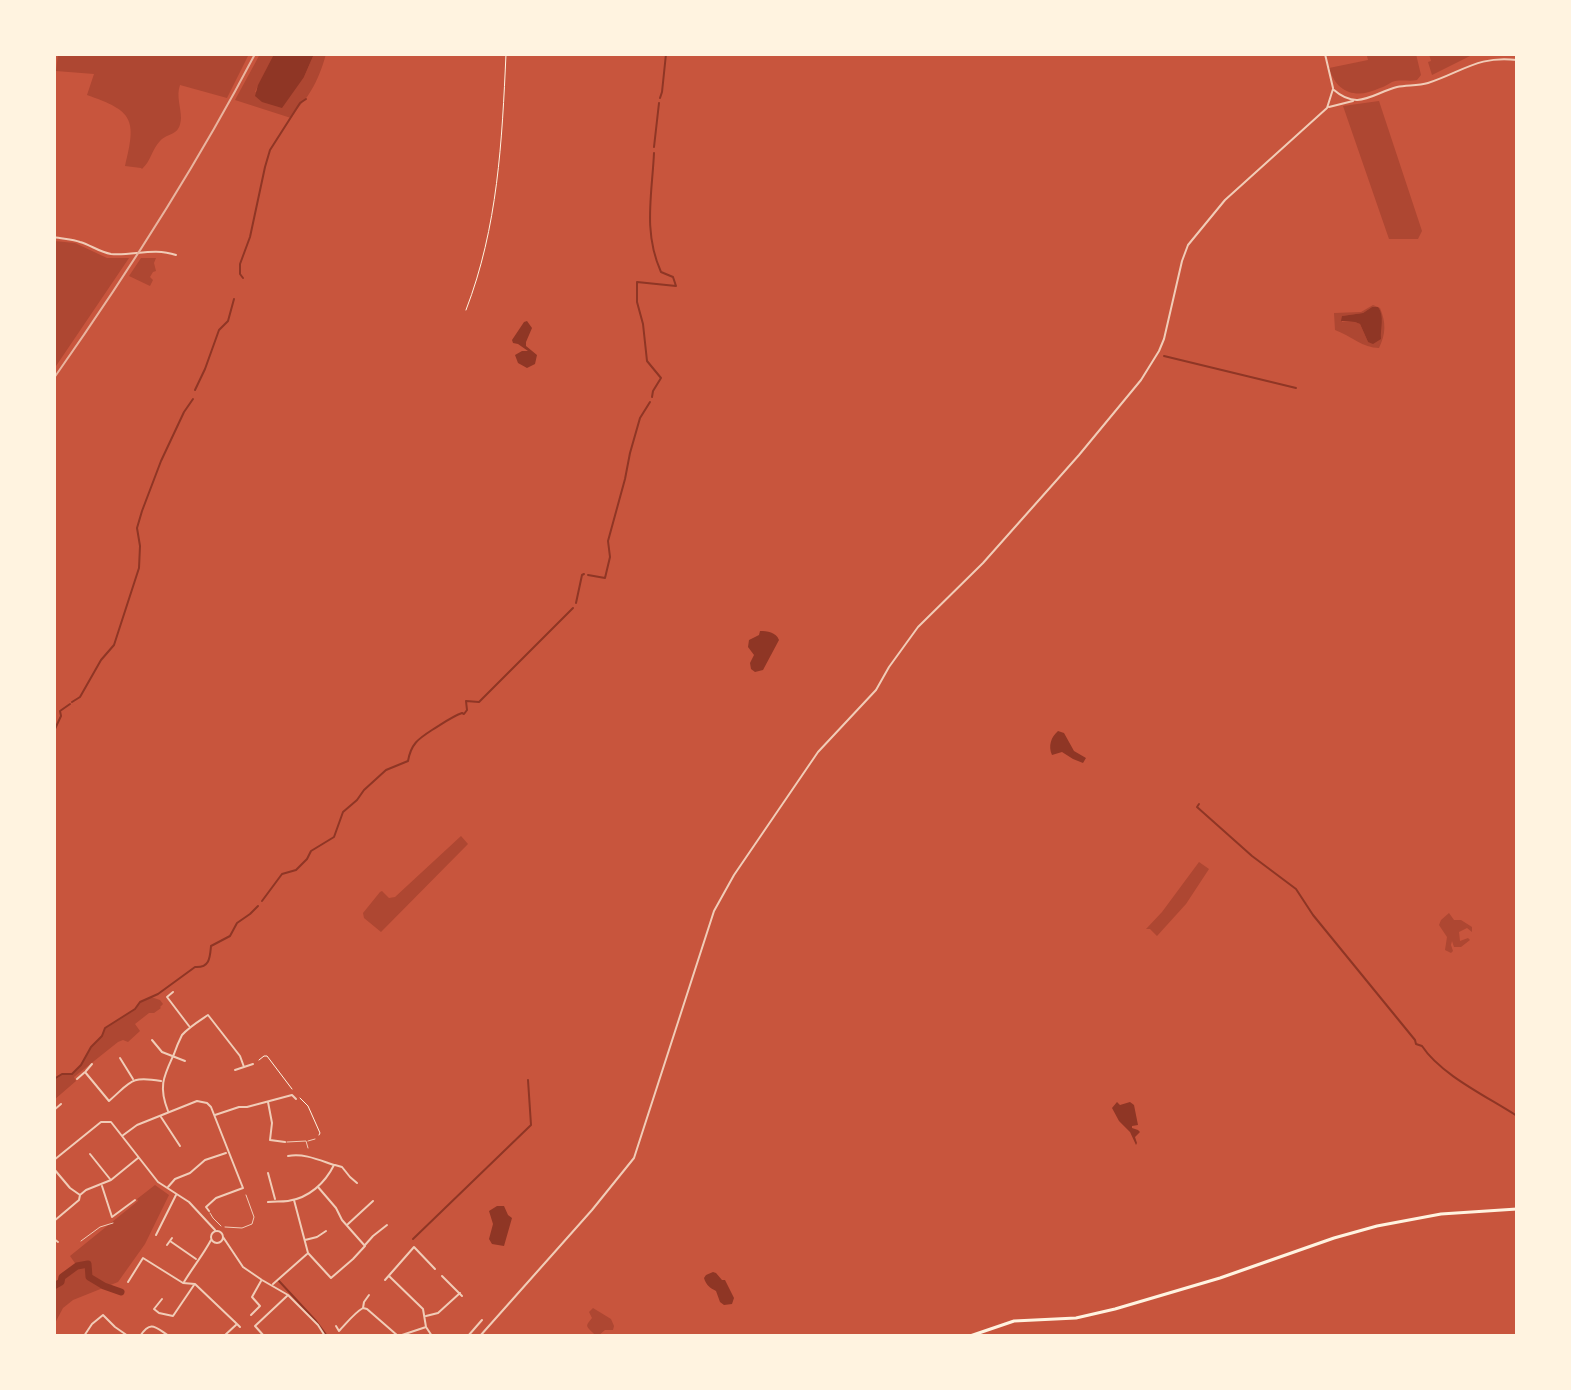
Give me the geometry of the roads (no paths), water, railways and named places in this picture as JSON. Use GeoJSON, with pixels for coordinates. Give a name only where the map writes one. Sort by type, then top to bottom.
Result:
{"type":"FeatureCollection","features":[{"type":"Feature","properties":{"kind":"main road"},"geometry":{"type":"LineString","coordinates":[[970,1336],[1014,1321],[1097,1314],[1366,1229],[1441,1214],[1517,1209]]}},
{"type":"Feature","properties":{"kind":"street"},"geometry":{"type":"LineString","coordinates":[[1325,54],[1333,89],[1327,108]]}},
{"type":"Feature","properties":{"kind":"street"},"geometry":{"type":"LineString","coordinates":[[480,1336],[634,1158],[714,911],[734,875],[818,752],[876,690],[918,627],[983,563],[1141,380],[1164,339],[1188,245],[1225,200],[1327,108],[1373,97],[1397,87],[1426,83],[1494,58],[1517,60]]}},
{"type":"Feature","properties":{"kind":"street"},"geometry":{"type":"LineString","coordinates":[[1333,89],[1349,99],[1357,100]]}},
{"type":"Feature","properties":{"kind":"street"},"geometry":{"type":"LineString","coordinates":[[54,237],[81,242],[107,254],[147,251],[176,255]]}},
{"type":"Feature","properties":{"kind":"street"},"geometry":{"type":"LineString","coordinates":[[163,1001],[173,992]]}},
{"type":"Feature","properties":{"kind":"street"},"geometry":{"type":"LineString","coordinates":[[167,997],[190,1027]]}},
{"type":"Feature","properties":{"kind":"street"},"geometry":{"type":"LineString","coordinates":[[168,1112],[162,1095],[162,1081],[183,1035],[212,1010]]}},
{"type":"Feature","properties":{"kind":"street"},"geometry":{"type":"LineString","coordinates":[[208,1015],[240,1056],[244,1067]]}},
{"type":"Feature","properties":{"kind":"street"},"geometry":{"type":"LineString","coordinates":[[152,1040],[166,1054],[185,1061]]}},
{"type":"Feature","properties":{"kind":"street"},"geometry":{"type":"LineString","coordinates":[[126,1060],[121,1060],[133,1080]]}},
{"type":"Feature","properties":{"kind":"street"},"geometry":{"type":"LineString","coordinates":[[77,1079],[92,1064]]}},
{"type":"Feature","properties":{"kind":"street"},"geometry":{"type":"LineString","coordinates":[[235,1070],[253,1064]]}},
{"type":"Feature","properties":{"kind":"street"},"geometry":{"type":"LineString","coordinates":[[85,1072],[101,1095],[113,1105]]}},
{"type":"Feature","properties":{"kind":"street"},"geometry":{"type":"LineString","coordinates":[[109,1101],[133,1080],[162,1081]]}},
{"type":"Feature","properties":{"kind":"street"},"geometry":{"type":"LineString","coordinates":[[290,1091],[296,1099]]}},
{"type":"Feature","properties":{"kind":"street"},"geometry":{"type":"LineString","coordinates":[[214,1116],[292,1095]]}},
{"type":"Feature","properties":{"kind":"street"},"geometry":{"type":"LineString","coordinates":[[122,1136],[137,1125],[201,1100],[211,1107],[246,1195]]}},
{"type":"Feature","properties":{"kind":"street"},"geometry":{"type":"LineString","coordinates":[[268,1101],[272,1123],[268,1140],[285,1142]]}},
{"type":"Feature","properties":{"kind":"street"},"geometry":{"type":"LineString","coordinates":[[54,1110],[61,1104]]}},
{"type":"Feature","properties":{"kind":"street"},"geometry":{"type":"LineString","coordinates":[[160,1115],[180,1146]]}},
{"type":"Feature","properties":{"kind":"street"},"geometry":{"type":"LineString","coordinates":[[54,1160],[101,1122],[111,1122],[158,1182],[189,1202],[213,1232],[206,1253],[197,1259],[183,1283]]}},
{"type":"Feature","properties":{"kind":"street"},"geometry":{"type":"LineString","coordinates":[[177,1140],[181,1137]]}},
{"type":"Feature","properties":{"kind":"street"},"geometry":{"type":"LineString","coordinates":[[168,1188],[175,1179],[190,1173],[205,1160],[228,1152]]}},
{"type":"Feature","properties":{"kind":"street"},"geometry":{"type":"LineString","coordinates":[[90,1154],[111,1180]]}},
{"type":"Feature","properties":{"kind":"street"},"geometry":{"type":"LineString","coordinates":[[288,1156],[311,1157],[342,1167],[357,1183]]}},
{"type":"Feature","properties":{"kind":"street"},"geometry":{"type":"LineString","coordinates":[[54,1221],[86,1190],[111,1180],[139,1157]]}},
{"type":"Feature","properties":{"kind":"street"},"geometry":{"type":"LineString","coordinates":[[268,1202],[294,1200],[307,1195],[318,1187],[334,1165]]}},
{"type":"Feature","properties":{"kind":"street"},"geometry":{"type":"LineString","coordinates":[[54,1169],[80,1195]]}},
{"type":"Feature","properties":{"kind":"street"},"geometry":{"type":"LineString","coordinates":[[268,1173],[275,1201]]}},
{"type":"Feature","properties":{"kind":"street"},"geometry":{"type":"LineString","coordinates":[[265,1180],[270,1178]]}},
{"type":"Feature","properties":{"kind":"street"},"geometry":{"type":"LineString","coordinates":[[102,1185],[113,1223]]}},
{"type":"Feature","properties":{"kind":"street"},"geometry":{"type":"LineString","coordinates":[[318,1187],[365,1246]]}},
{"type":"Feature","properties":{"kind":"street"},"geometry":{"type":"LineString","coordinates":[[206,1207],[216,1198],[243,1188]]}},
{"type":"Feature","properties":{"kind":"street"},"geometry":{"type":"LineString","coordinates":[[156,1235],[176,1194]]}},
{"type":"Feature","properties":{"kind":"street"},"geometry":{"type":"LineString","coordinates":[[112,1217],[135,1200]]}},
{"type":"Feature","properties":{"kind":"street"},"geometry":{"type":"LineString","coordinates":[[294,1200],[308,1253],[334,1282]]}},
{"type":"Feature","properties":{"kind":"street"},"geometry":{"type":"LineString","coordinates":[[348,1225],[373,1201]]}},
{"type":"Feature","properties":{"kind":"street"},"geometry":{"type":"LineString","coordinates":[[202,1203],[209,1211]]}},
{"type":"Feature","properties":{"kind":"street"},"geometry":{"type":"LineString","coordinates":[[331,1278],[386,1227],[380,1224]]}},
{"type":"Feature","properties":{"kind":"street"},"geometry":{"type":"LineString","coordinates":[[213,1232],[221,1231],[243,1267],[288,1295],[325,1336]]}},
{"type":"Feature","properties":{"kind":"street"},"geometry":{"type":"LineString","coordinates":[[304,1241],[323,1232]]}},
{"type":"Feature","properties":{"kind":"street"},"geometry":{"type":"LineString","coordinates":[[211,1242],[217,1243],[223,1238]]}},
{"type":"Feature","properties":{"kind":"street"},"geometry":{"type":"LineString","coordinates":[[54,1239],[58,1242]]}},
{"type":"Feature","properties":{"kind":"street"},"geometry":{"type":"LineString","coordinates":[[170,1241],[197,1259]]}},
{"type":"Feature","properties":{"kind":"street"},"geometry":{"type":"LineString","coordinates":[[385,1280],[412,1245],[435,1269]]}},
{"type":"Feature","properties":{"kind":"street"},"geometry":{"type":"LineString","coordinates":[[271,1286],[308,1253]]}},
{"type":"Feature","properties":{"kind":"street"},"geometry":{"type":"LineString","coordinates":[[128,1282],[143,1258],[183,1283],[195,1284],[239,1326],[224,1336]]}},
{"type":"Feature","properties":{"kind":"street"},"geometry":{"type":"LineString","coordinates":[[389,1276],[423,1309],[426,1327],[432,1336]]}},
{"type":"Feature","properties":{"kind":"street"},"geometry":{"type":"LineString","coordinates":[[425,1316],[441,1311],[461,1294],[442,1276]]}},
{"type":"Feature","properties":{"kind":"street"},"geometry":{"type":"LineString","coordinates":[[251,1315],[260,1306],[252,1297],[262,1280]]}},
{"type":"Feature","properties":{"kind":"street"},"geometry":{"type":"LineString","coordinates":[[162,1299],[154,1309],[173,1316],[195,1284]]}},
{"type":"Feature","properties":{"kind":"street"},"geometry":{"type":"LineString","coordinates":[[251,1330],[288,1295]]}},
{"type":"Feature","properties":{"kind":"street"},"geometry":{"type":"LineString","coordinates":[[336,1326],[340,1333],[363,1308],[369,1295]]}},
{"type":"Feature","properties":{"kind":"street"},"geometry":{"type":"LineString","coordinates":[[363,1308],[398,1336],[426,1327]]}},
{"type":"Feature","properties":{"kind":"street"},"geometry":{"type":"LineString","coordinates":[[176,1311],[182,1315]]}},
{"type":"Feature","properties":{"kind":"street"},"geometry":{"type":"LineString","coordinates":[[84,1336],[102,1313],[128,1336]]}},
{"type":"Feature","properties":{"kind":"street"},"geometry":{"type":"LineString","coordinates":[[468,1336],[482,1320]]}},
{"type":"Feature","properties":{"kind":"street"},"geometry":{"type":"LineString","coordinates":[[140,1336],[150,1326],[169,1336]]}},
{"type":"Feature","properties":{"kind":"street"},"geometry":{"type":"LineString","coordinates":[[255,1326],[264,1336]]}},
{"type":"Feature","properties":{"kind":"lane"},"geometry":{"type":"LineString","coordinates":[[285,1142],[300,1143],[315,1139]]}},
{"type":"Feature","properties":{"kind":"lane"},"geometry":{"type":"LineString","coordinates":[[306,1141],[308,1148]]}},
{"type":"Feature","properties":{"kind":"lane"},"geometry":{"type":"LineString","coordinates":[[209,1211],[223,1226],[242,1228],[252,1224],[254,1217],[246,1195]]}},
{"type":"Feature","properties":{"kind":"lane"},"geometry":{"type":"LineString","coordinates":[[81,1241],[100,1227],[113,1223]]}},
{"type":"Feature","properties":{"kind":"waterway"},"geometry":{"type":"LineString","coordinates":[[660,98],[666,54]]}},
{"type":"Feature","properties":{"kind":"waterway"},"geometry":{"type":"LineString","coordinates":[[243,278],[240,264],[250,237],[270,150],[300,103],[306,99]]}},
{"type":"Feature","properties":{"kind":"waterway"},"geometry":{"type":"LineString","coordinates":[[654,147],[659,103]]}},
{"type":"Feature","properties":{"kind":"waterway"},"geometry":{"type":"LineString","coordinates":[[652,397],[661,378],[647,361],[637,302],[637,282],[676,286],[673,277],[661,272],[652,242],[650,213],[654,153]]}},
{"type":"Feature","properties":{"kind":"waterway"},"geometry":{"type":"LineString","coordinates":[[195,390],[219,330],[228,321],[234,299]]}},
{"type":"Feature","properties":{"kind":"waterway"},"geometry":{"type":"LineString","coordinates":[[1164,356],[1296,388]]}},
{"type":"Feature","properties":{"kind":"waterway"},"geometry":{"type":"LineString","coordinates":[[72,702],[80,697],[101,660],[114,645],[139,568],[137,528],[142,511],[161,461],[193,399]]}},
{"type":"Feature","properties":{"kind":"waterway"},"geometry":{"type":"LineString","coordinates":[[588,575],[605,578],[610,557],[608,541],[630,453],[640,418],[650,402]]}},
{"type":"Feature","properties":{"kind":"waterway"},"geometry":{"type":"LineString","coordinates":[[576,603],[584,574]]}},
{"type":"Feature","properties":{"kind":"waterway"},"geometry":{"type":"LineString","coordinates":[[262,901],[282,874],[296,870],[311,851],[334,837],[343,812],[364,790],[386,770],[408,761],[413,746],[423,736],[454,716],[464,714],[466,701],[479,702],[573,608]]}},
{"type":"Feature","properties":{"kind":"waterway"},"geometry":{"type":"LineString","coordinates":[[54,731],[60,711],[70,704]]}},
{"type":"Feature","properties":{"kind":"waterway"},"geometry":{"type":"LineString","coordinates":[[1199,804],[1197,807],[1252,856],[1296,889],[1313,915],[1416,1044],[1422,1046],[1453,1076],[1517,1116]]}},
{"type":"Feature","properties":{"kind":"waterway"},"geometry":{"type":"LineString","coordinates":[[54,1079],[62,1074],[72,1074],[105,1028],[195,967],[204,966],[211,946],[230,936],[237,923],[258,906]]}},
{"type":"Feature","properties":{"kind":"waterway"},"geometry":{"type":"LineString","coordinates":[[413,1239],[531,1125],[528,1080]]}},
{"type":"Feature","properties":{"kind":"waterway"},"geometry":{"type":"LineString","coordinates":[[54,1286],[77,1266],[88,1264],[89,1277],[121,1292]]}},
{"type":"Feature","properties":{"kind":"waterway"},"geometry":{"type":"LineString","coordinates":[[279,1281],[327,1336]]}},
{"type":"Feature","properties":{"kind":"railway"},"geometry":{"type":"LineString","coordinates":[[54,378],[160,219],[255,54]]}}]}
